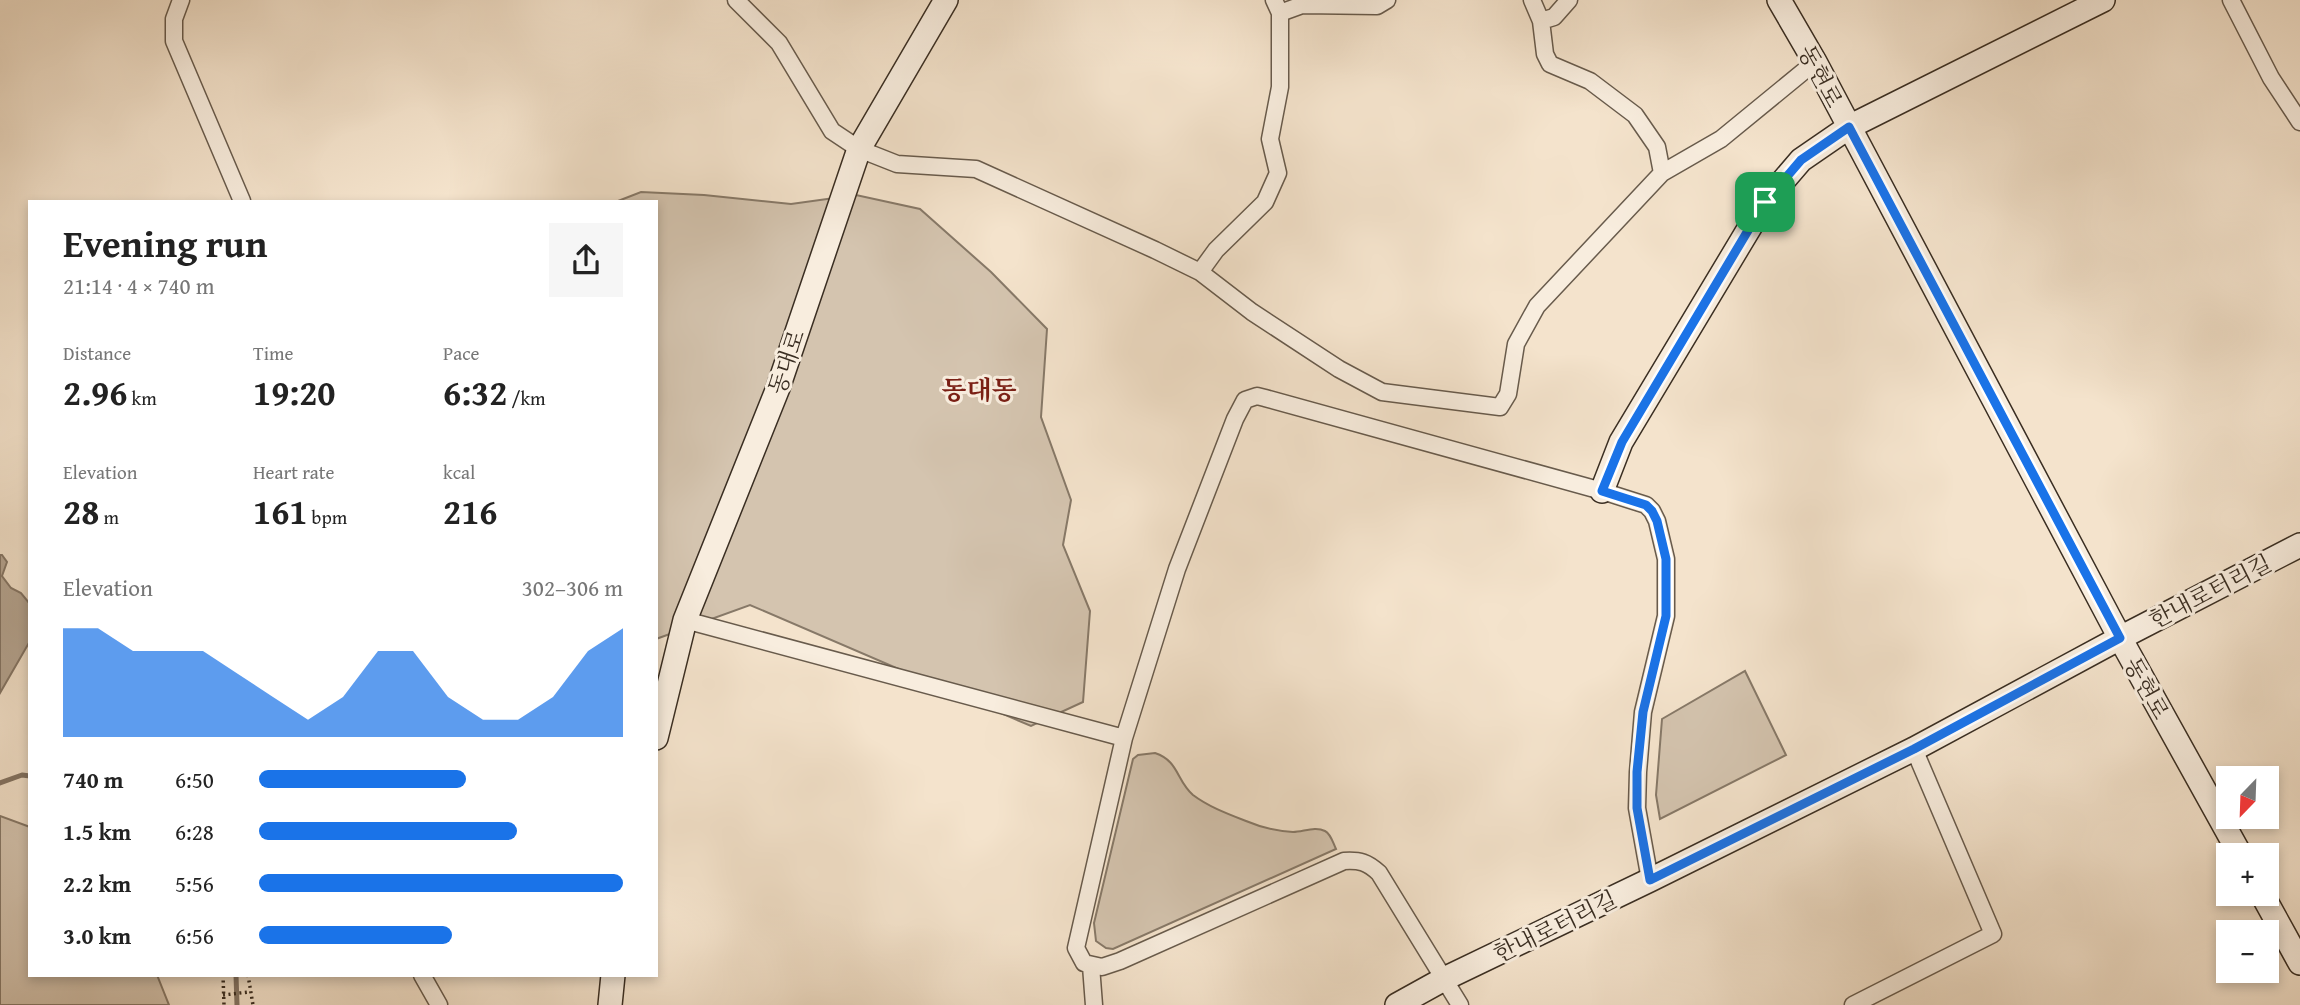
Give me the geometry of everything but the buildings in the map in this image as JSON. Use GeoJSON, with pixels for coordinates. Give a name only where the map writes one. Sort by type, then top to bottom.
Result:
{"type":"FeatureCollection","features":[{"type":"Feature","properties":{"kind":"street"},"geometry":{"type":"LineString","coordinates":[[181,0],[174,19],[174,41],[242,200]]}},
{"type":"Feature","properties":{"kind":"street"},"geometry":{"type":"LineString","coordinates":[[736,0],[779,43],[832,131],[859,149],[897,164],[976,169],[1200,272],[1273,326],[1382,393],[1500,407],[1508,394],[1516,344],[1538,306],[1662,173],[1721,139],[1815,62]]}},
{"type":"Feature","properties":{"kind":"street","name":"동대로"},"geometry":{"type":"LineString","coordinates":[[658,730],[685,620],[778,388],[859,149],[946,0]]}},
{"type":"Feature","properties":{"kind":"street"},"geometry":{"type":"LineString","coordinates":[[1200,272],[1216,250],[1265,202],[1278,173],[1270,139],[1280,86],[1277,6],[1377,6],[1387,0]]}},
{"type":"Feature","properties":{"kind":"street"},"geometry":{"type":"LineString","coordinates":[[1531,0],[1541,21],[1545,54],[1550,64],[1590,81],[1635,115],[1657,147],[1662,173]]}},
{"type":"Feature","properties":{"kind":"street"},"geometry":{"type":"LineString","coordinates":[[1541,21],[1554,17],[1569,0]]}},
{"type":"Feature","properties":{"kind":"street","name":"동현로"},"geometry":{"type":"LineString","coordinates":[[1779,0],[1815,62],[2120,638],[2234,843]]}},
{"type":"Feature","properties":{"kind":"street"},"geometry":{"type":"LineString","coordinates":[[1602,491],[1622,442],[1765,202],[1801,160],[1849,127],[2103,0]]}},
{"type":"Feature","properties":{"kind":"street"},"geometry":{"type":"LineString","coordinates":[[2231,0],[2271,78],[2300,122]]}},
{"type":"Feature","properties":{"kind":"street"},"geometry":{"type":"LineString","coordinates":[[1460,1005],[1378,873],[1369,864],[1358,860],[1343,861],[1102,967],[1091,966],[1080,958],[1076,948],[1124,738],[1177,569],[1235,419],[1245,400],[1257,396],[1602,491],[1646,505],[1652,511],[1666,559],[1666,616],[1643,712],[1637,772],[1637,808],[1650,880]]}},
{"type":"Feature","properties":{"kind":"street","name":"한내로터리길"},"geometry":{"type":"LineString","coordinates":[[1397,1005],[1444,979],[1914,749],[2300,545]]}},
{"type":"Feature","properties":{"kind":"street"},"geometry":{"type":"LineString","coordinates":[[685,620],[1124,738]]}},
{"type":"Feature","properties":{"kind":"street"},"geometry":{"type":"LineString","coordinates":[[1853,1005],[1993,934],[1914,749]]}},
{"type":"Feature","properties":{"kind":"street"},"geometry":{"type":"LineString","coordinates":[[2269,906],[2300,963]]}},
{"type":"Feature","properties":{"kind":"street"},"geometry":{"type":"LineString","coordinates":[[1091,966],[1094,1005]]}},
{"type":"Feature","properties":{"kind":"street"},"geometry":{"type":"LineString","coordinates":[[423,977],[439,1005]]}},
{"type":"Feature","properties":{"kind":"street"},"geometry":{"type":"LineString","coordinates":[[610,1005],[613,977]]}},
{"type":"Feature","properties":{"kind":"path"},"geometry":{"type":"LineString","coordinates":[[223,977],[226,994],[224,1005]]}},
{"type":"Feature","properties":{"kind":"path"},"geometry":{"type":"LineString","coordinates":[[248,977],[247,993],[253,1005]]}},
{"type":"Feature","properties":{"kind":"path"},"geometry":{"type":"LineString","coordinates":[[226,994],[247,993]]}},
{"type":"Feature","properties":{"kind":"shaded area"},"geometry":{"type":"Polygon","coordinates":[[[641,192],[791,204],[856,195],[920,209],[991,272],[1047,329],[1041,417],[1071,500],[1063,545],[1090,611],[1083,702],[1031,726],[750,605],[658,638],[658,200],[621,200],[641,192]]]}},
{"type":"Feature","properties":{"kind":"shaded area"},"geometry":{"type":"Polygon","coordinates":[[[2,555],[7,562],[2,576],[11,588],[21,593],[28,602],[28,644],[0,693],[2,555]]]}},
{"type":"Feature","properties":{"kind":"shaded area"},"geometry":{"type":"Polygon","coordinates":[[[1745,671],[1786,755],[1660,819],[1656,795],[1662,719],[1745,671]]]}},
{"type":"Feature","properties":{"kind":"shaded area"},"geometry":{"type":"Polygon","coordinates":[[[1155,753],[1169,761],[1193,795],[1212,807],[1275,830],[1325,831],[1336,849],[1113,949],[1106,948],[1096,941],[1094,923],[1133,759],[1138,755],[1155,753]]]}},
{"type":"Feature","properties":{"kind":"shaded area"},"geometry":{"type":"Polygon","coordinates":[[[0,816],[28,826],[28,977],[158,977],[169,1005],[0,1005],[0,816]]]}},
{"type":"Feature","properties":{"kind":"waterway"},"geometry":{"type":"LineString","coordinates":[[0,783],[22,775],[28,776]]}},
{"type":"Feature","properties":{"kind":"waterway"},"geometry":{"type":"LineString","coordinates":[[236,977],[237,1005]]}},
{"type":"Feature","properties":{"kind":"district","name":"동대동"},"geometry":{"type":"Point","coordinates":[979,389]}},
{"type":"Feature","properties":{"kind":"route"},"geometry":{"type":"LineString","coordinates":[[1849,127],[2120,638],[1914,749],[1650,880],[1637,808],[1637,772],[1643,712],[1666,616],[1666,559],[1652,511],[1646,505],[1602,491],[1622,442],[1765,202],[1801,160],[1849,127]]}}]}
